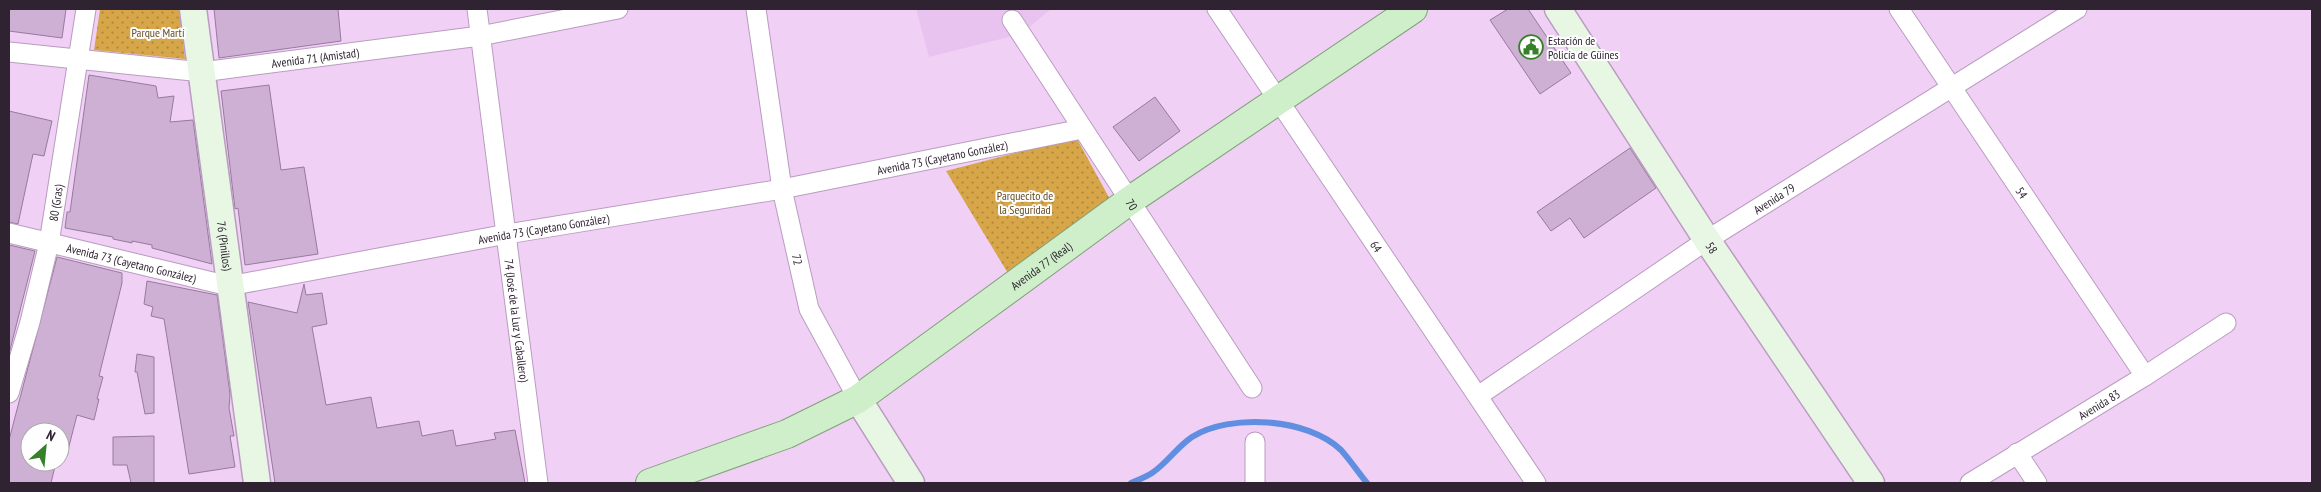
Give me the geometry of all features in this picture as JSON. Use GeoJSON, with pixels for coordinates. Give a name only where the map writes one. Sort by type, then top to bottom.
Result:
{"type":"FeatureCollection","features":[{"type":"Feature","properties":{"kind":"main road","name":"Avenida 77 (Real)"},"geometry":{"type":"LineString","coordinates":[[650,483],[787,434],[858,399],[1129,201],[1413,9]]}},
{"type":"Feature","properties":{"kind":"street","name":"80 (Gras)"},"geometry":{"type":"LineString","coordinates":[[9,393],[30,322],[49,243],[86,9]]}},
{"type":"Feature","properties":{"kind":"street","name":"76 (Pinillos)"},"geometry":{"type":"LineString","coordinates":[[192,9],[257,483]]}},
{"type":"Feature","properties":{"kind":"street","name":"74 (José de la Luz y Caballero)"},"geometry":{"type":"LineString","coordinates":[[477,9],[538,483]]}},
{"type":"Feature","properties":{"kind":"street","name":"Avenida 71 (Amistad)"},"geometry":{"type":"LineString","coordinates":[[9,52],[202,72],[480,36],[618,9]]}},
{"type":"Feature","properties":{"kind":"street","name":"72"},"geometry":{"type":"LineString","coordinates":[[756,9],[782,189],[809,309],[858,399],[911,483]]}},
{"type":"Feature","properties":{"kind":"street","name":"64"},"geometry":{"type":"LineString","coordinates":[[1217,9],[1536,483]]}},
{"type":"Feature","properties":{"kind":"street","name":"58"},"geometry":{"type":"LineString","coordinates":[[1558,9],[1707,240],[1871,483]]}},
{"type":"Feature","properties":{"kind":"street","name":"54"},"geometry":{"type":"LineString","coordinates":[[1899,9],[2145,376]]}},
{"type":"Feature","properties":{"kind":"street","name":"Avenida 79"},"geometry":{"type":"LineString","coordinates":[[1478,396],[1707,240],[2077,9]]}},
{"type":"Feature","properties":{"kind":"street","name":"70"},"geometry":{"type":"LineString","coordinates":[[1012,20],[1252,388]]}},
{"type":"Feature","properties":{"kind":"street","name":"Avenida 73 (Cayetano González)"},"geometry":{"type":"LineString","coordinates":[[9,233],[229,286],[506,234],[782,189],[1082,129]]}},
{"type":"Feature","properties":{"kind":"street","name":"Avenida 83"},"geometry":{"type":"LineString","coordinates":[[1970,483],[2145,376],[2226,323]]}},
{"type":"Feature","properties":{"kind":"street"},"geometry":{"type":"LineString","coordinates":[[1255,442],[1255,483]]}},
{"type":"Feature","properties":{"kind":"street"},"geometry":{"type":"LineString","coordinates":[[2017,453],[2037,483]]}},
{"type":"Feature","properties":{"kind":"shaded area"},"geometry":{"type":"Polygon","coordinates":[[[916,9],[1051,9],[1021,34],[929,57],[916,9]]]}},
{"type":"Feature","properties":{"kind":"green space","name":"Parque Martí"},"geometry":{"type":"Polygon","coordinates":[[[100,9],[179,9],[185,59],[94,50],[100,9]]]}},
{"type":"Feature","properties":{"kind":"green space","name":"Parquecito de la Seguridad"},"geometry":{"type":"Polygon","coordinates":[[[1076,137],[1112,203],[1009,275],[946,171],[1076,137]]]}},
{"type":"Feature","properties":{"kind":"building"},"geometry":{"type":"Polygon","coordinates":[[[9,9],[66,9],[62,38],[9,31],[9,9]]]}},
{"type":"Feature","properties":{"kind":"building"},"geometry":{"type":"Polygon","coordinates":[[[214,9],[338,9],[341,41],[219,58],[214,9]]]}},
{"type":"Feature","properties":{"kind":"building","name":"Estación de Policía de Güines"},"geometry":{"type":"Polygon","coordinates":[[[1508,9],[1528,9],[1571,73],[1540,94],[1490,20],[1508,9]]]}},
{"type":"Feature","properties":{"kind":"building"},"geometry":{"type":"Polygon","coordinates":[[[89,75],[156,86],[158,98],[174,96],[170,122],[193,120],[212,264],[152,248],[152,245],[132,241],[132,243],[113,239],[113,237],[65,228],[67,212],[70,212],[89,75]]]}},
{"type":"Feature","properties":{"kind":"building"},"geometry":{"type":"Polygon","coordinates":[[[269,85],[281,170],[304,167],[318,254],[245,265],[238,208],[235,209],[221,91],[269,85]]]}},
{"type":"Feature","properties":{"kind":"building"},"geometry":{"type":"Polygon","coordinates":[[[1155,97],[1180,131],[1139,161],[1113,127],[1155,97]]]}},
{"type":"Feature","properties":{"kind":"building"},"geometry":{"type":"Polygon","coordinates":[[[9,111],[52,121],[44,156],[33,154],[18,224],[9,222],[9,111]]]}},
{"type":"Feature","properties":{"kind":"building"},"geometry":{"type":"Polygon","coordinates":[[[1630,148],[1656,188],[1584,238],[1570,218],[1551,231],[1537,212],[1630,148]]]}},
{"type":"Feature","properties":{"kind":"building"},"geometry":{"type":"Polygon","coordinates":[[[9,245],[35,251],[9,354],[9,245]]]}},
{"type":"Feature","properties":{"kind":"building"},"geometry":{"type":"Polygon","coordinates":[[[57,257],[122,273],[122,283],[99,376],[103,377],[94,420],[77,415],[70,442],[70,422],[20,422],[20,472],[54,472],[51,483],[9,483],[9,440],[57,257]]]}},
{"type":"Feature","properties":{"kind":"building"},"geometry":{"type":"Polygon","coordinates":[[[147,281],[217,295],[230,394],[229,408],[234,436],[230,436],[235,467],[189,474],[164,319],[151,316],[153,307],[144,304],[147,281]]]}},
{"type":"Feature","properties":{"kind":"building"},"geometry":{"type":"Polygon","coordinates":[[[304,284],[306,295],[322,293],[327,324],[312,327],[326,405],[371,397],[377,428],[419,421],[422,436],[453,430],[456,446],[496,439],[494,433],[515,430],[525,483],[275,483],[248,302],[297,313],[304,284]]]}},
{"type":"Feature","properties":{"kind":"building"},"geometry":{"type":"Polygon","coordinates":[[[137,354],[154,357],[154,413],[145,414],[137,372],[135,372],[137,354]]]}},
{"type":"Feature","properties":{"kind":"building"},"geometry":{"type":"Polygon","coordinates":[[[154,436],[154,483],[131,483],[127,465],[113,465],[113,437],[154,436]]]}},
{"type":"Feature","properties":{"kind":"waterway"},"geometry":{"type":"LineString","coordinates":[[1131,483],[1157,469],[1192,437],[1208,429],[1227,424],[1247,422],[1289,425],[1327,439],[1341,450],[1367,483]]}},
{"type":"Feature","properties":{"kind":"place","name":"Estación de Policía de Güines"},"geometry":{"type":"Point","coordinates":[1531,47]}}]}
